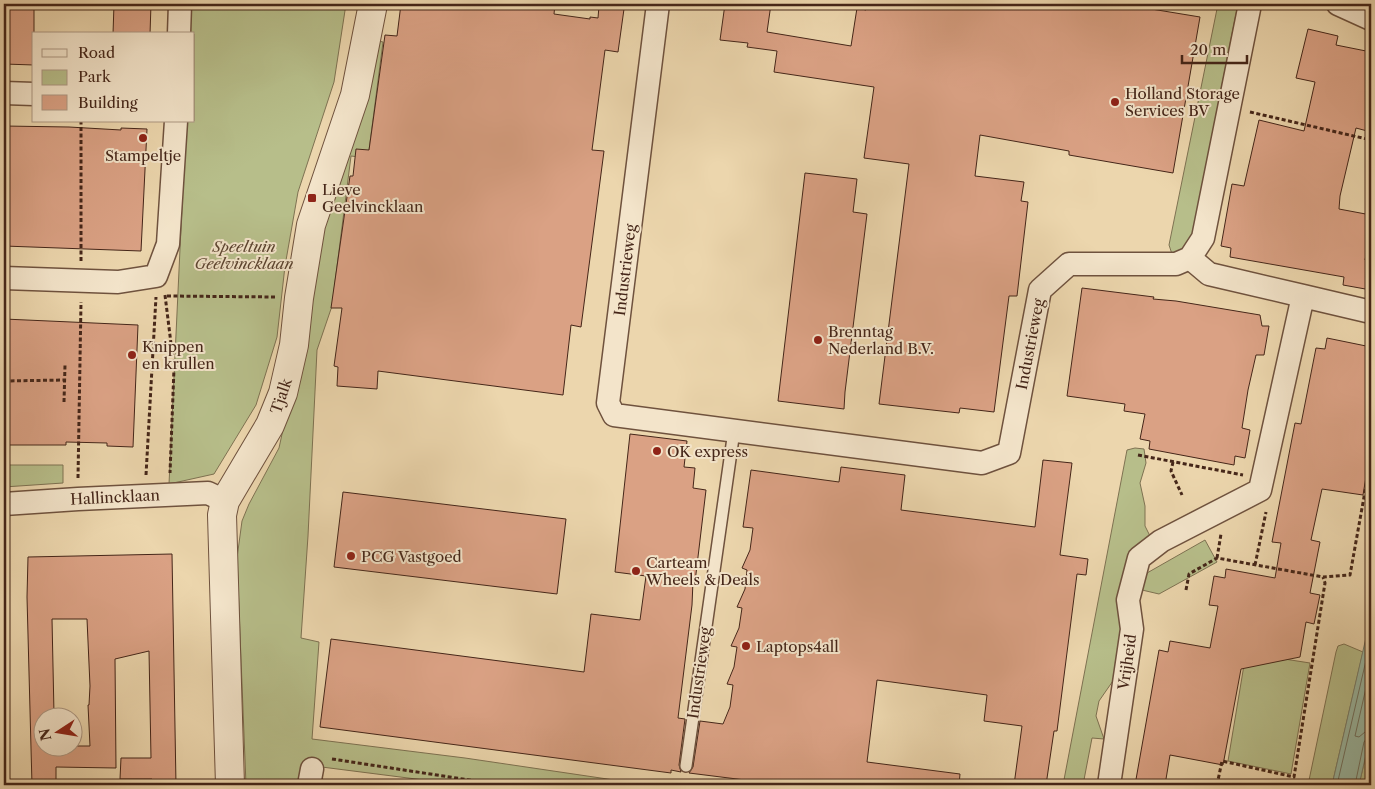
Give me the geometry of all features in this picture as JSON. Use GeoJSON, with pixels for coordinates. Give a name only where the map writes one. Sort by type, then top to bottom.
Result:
{"type":"FeatureCollection","features":[{"type":"Feature","properties":{"kind":"street"},"geometry":{"type":"LineString","coordinates":[[179,32],[180,4]]}},
{"type":"Feature","properties":{"kind":"street","name":"Tjalk"},"geometry":{"type":"LineString","coordinates":[[230,785],[221,532],[222,515],[225,501],[270,425],[284,393],[294,345],[299,298],[311,225],[355,95],[373,4]]}},
{"type":"Feature","properties":{"kind":"street","name":"Industrieweg"},"geometry":{"type":"LineString","coordinates":[[658,4],[608,403],[614,416],[982,463],[1009,453],[1040,290],[1069,264],[1176,264],[1190,258]]}},
{"type":"Feature","properties":{"kind":"street"},"geometry":{"type":"LineString","coordinates":[[1250,4],[1203,238],[1190,258],[1209,274],[1371,312]]}},
{"type":"Feature","properties":{"kind":"street"},"geometry":{"type":"LineString","coordinates":[[1338,4],[1371,20]]}},
{"type":"Feature","properties":{"kind":"street"},"geometry":{"type":"LineString","coordinates":[[4,94],[32,94]]}},
{"type":"Feature","properties":{"kind":"street"},"geometry":{"type":"LineString","coordinates":[[4,278],[118,282],[159,290],[168,244],[176,122]]}},
{"type":"Feature","properties":{"kind":"street"},"geometry":{"type":"LineString","coordinates":[[1261,484],[1303,296]]}},
{"type":"Feature","properties":{"kind":"street","name":"Vrijheid"},"geometry":{"type":"LineString","coordinates":[[1109,785],[1132,629],[1128,600],[1138,558],[1161,541],[1261,484]]}},
{"type":"Feature","properties":{"kind":"street","name":"Hallincklaan"},"geometry":{"type":"LineString","coordinates":[[4,504],[208,493],[225,501]]}},
{"type":"Feature","properties":{"kind":"lane","name":"Industrieweg"},"geometry":{"type":"LineString","coordinates":[[686,766],[734,431]]}},
{"type":"Feature","properties":{"kind":"path"},"geometry":{"type":"LineString","coordinates":[[1230,108],[1371,140]]}},
{"type":"Feature","properties":{"kind":"path"},"geometry":{"type":"LineString","coordinates":[[78,499],[81,122]]}},
{"type":"Feature","properties":{"kind":"path"},"geometry":{"type":"LineString","coordinates":[[159,290],[299,298]]}},
{"type":"Feature","properties":{"kind":"path"},"geometry":{"type":"LineString","coordinates":[[159,290],[174,368],[169,494]]}},
{"type":"Feature","properties":{"kind":"path"},"geometry":{"type":"LineString","coordinates":[[145,496],[159,290]]}},
{"type":"Feature","properties":{"kind":"path"},"geometry":{"type":"LineString","coordinates":[[64,402],[66,365]]}},
{"type":"Feature","properties":{"kind":"path"},"geometry":{"type":"LineString","coordinates":[[4,380],[65,380]]}},
{"type":"Feature","properties":{"kind":"path"},"geometry":{"type":"LineString","coordinates":[[1138,455],[1261,484],[1268,497],[1255,565]]}},
{"type":"Feature","properties":{"kind":"path"},"geometry":{"type":"LineString","coordinates":[[1186,590],[1189,574],[1217,558],[1323,577],[1350,574],[1371,458]]}},
{"type":"Feature","properties":{"kind":"path"},"geometry":{"type":"LineString","coordinates":[[1173,462],[1171,471],[1182,495]]}},
{"type":"Feature","properties":{"kind":"path"},"geometry":{"type":"LineString","coordinates":[[1217,785],[1222,761],[1294,777],[1324,583],[1323,577]]}},
{"type":"Feature","properties":{"kind":"path"},"geometry":{"type":"LineString","coordinates":[[311,777],[314,756],[502,785]]}},
{"type":"Feature","properties":{"kind":"green space","name":"Speeltuin Geelvincklaan"},"geometry":{"type":"Polygon","coordinates":[[[191,4],[346,4],[334,82],[298,192],[285,266],[277,337],[256,405],[214,474],[169,484],[186,122],[195,122],[195,32],[190,32],[191,4]]]}},
{"type":"Feature","properties":{"kind":"green space"},"geometry":{"type":"Polygon","coordinates":[[[1218,4],[1238,4],[1191,241],[1173,257],[1169,245],[1218,4]]]}},
{"type":"Feature","properties":{"kind":"green space"},"geometry":{"type":"Polygon","coordinates":[[[379,41],[383,42],[368,158],[351,156],[332,306],[317,350],[301,638],[319,642],[312,739],[465,758],[648,785],[463,785],[306,765],[302,785],[246,785],[237,558],[242,521],[279,448],[289,402],[318,236],[379,41]]]}},
{"type":"Feature","properties":{"kind":"green space"},"geometry":{"type":"Polygon","coordinates":[[[1135,448],[1144,449],[1146,463],[1140,483],[1145,506],[1145,526],[1151,538],[1124,665],[1099,701],[1096,716],[1104,739],[1092,738],[1083,785],[1063,785],[1127,450],[1135,448]]]}},
{"type":"Feature","properties":{"kind":"green space"},"geometry":{"type":"Polygon","coordinates":[[[4,465],[63,465],[63,483],[4,487],[4,465]]]}},
{"type":"Feature","properties":{"kind":"green space"},"geometry":{"type":"Polygon","coordinates":[[[1205,540],[1217,562],[1159,594],[1142,590],[1147,573],[1205,540]]]}},
{"type":"Feature","properties":{"kind":"green space"},"geometry":{"type":"Polygon","coordinates":[[[1344,644],[1363,652],[1332,785],[1308,785],[1336,652],[1338,646],[1344,644]]]}},
{"type":"Feature","properties":{"kind":"green space"},"geometry":{"type":"Polygon","coordinates":[[[1246,653],[1310,663],[1291,774],[1228,761],[1246,653]]]}},
{"type":"Feature","properties":{"kind":"green space"},"geometry":{"type":"Polygon","coordinates":[[[1371,733],[1371,785],[1359,785],[1371,733]]]}},
{"type":"Feature","properties":{"kind":"water"},"geometry":{"type":"Polygon","coordinates":[[[1371,616],[1371,733],[1359,785],[1332,785],[1371,616]]]}},
{"type":"Feature","properties":{"kind":"building"},"geometry":{"type":"Polygon","coordinates":[[[4,4],[34,4],[32,65],[4,64],[4,4]]]}},
{"type":"Feature","properties":{"kind":"building"},"geometry":{"type":"Polygon","coordinates":[[[114,4],[151,4],[150,32],[113,32],[114,4]]]}},
{"type":"Feature","properties":{"kind":"building"},"geometry":{"type":"Polygon","coordinates":[[[401,4],[555,4],[554,14],[590,19],[590,17],[598,18],[599,6],[624,9],[618,52],[605,50],[592,150],[604,151],[581,327],[571,325],[563,395],[378,371],[377,389],[337,386],[338,367],[334,366],[342,308],[331,308],[350,176],[353,176],[356,149],[369,150],[385,35],[397,36],[401,4]]]}},
{"type":"Feature","properties":{"kind":"building"},"geometry":{"type":"Polygon","coordinates":[[[725,4],[771,4],[767,32],[851,46],[857,8],[866,10],[867,4],[1121,4],[1200,17],[1173,173],[1069,155],[1069,151],[980,135],[975,176],[1024,182],[1021,201],[1028,202],[1017,296],[1009,296],[994,412],[960,408],[959,413],[879,404],[909,164],[864,158],[874,87],[774,72],[777,51],[747,47],[748,43],[720,40],[725,4]]]}},
{"type":"Feature","properties":{"kind":"building"},"geometry":{"type":"Polygon","coordinates":[[[1308,29],[1338,36],[1336,45],[1371,52],[1371,132],[1356,128],[1340,196],[1339,209],[1371,215],[1371,228],[1365,260],[1371,261],[1371,290],[1343,285],[1344,277],[1230,257],[1231,248],[1221,246],[1232,184],[1244,186],[1259,120],[1304,131],[1315,82],[1296,78],[1308,29]]]}},
{"type":"Feature","properties":{"kind":"building"},"geometry":{"type":"Polygon","coordinates":[[[4,126],[121,130],[121,128],[147,129],[141,251],[4,246],[4,126]]]}},
{"type":"Feature","properties":{"kind":"building"},"geometry":{"type":"Polygon","coordinates":[[[805,173],[857,179],[853,212],[867,214],[844,409],[778,401],[805,173]]]}},
{"type":"Feature","properties":{"kind":"building"},"geometry":{"type":"Polygon","coordinates":[[[1082,288],[1154,297],[1153,299],[1260,315],[1262,326],[1269,326],[1264,355],[1256,355],[1248,390],[1242,428],[1250,430],[1245,458],[1235,456],[1234,465],[1149,449],[1150,441],[1140,439],[1145,414],[1124,411],[1125,404],[1067,396],[1082,288]]]}},
{"type":"Feature","properties":{"kind":"building"},"geometry":{"type":"Polygon","coordinates":[[[4,319],[138,325],[133,447],[107,446],[107,443],[66,442],[66,445],[4,445],[4,319]]]}},
{"type":"Feature","properties":{"kind":"building"},"geometry":{"type":"Polygon","coordinates":[[[1327,338],[1371,347],[1371,447],[1363,495],[1322,489],[1311,540],[1320,542],[1310,593],[1320,595],[1314,624],[1306,622],[1300,657],[1241,669],[1223,765],[1170,755],[1165,785],[1135,785],[1159,650],[1168,652],[1170,641],[1210,648],[1218,606],[1209,605],[1214,576],[1225,578],[1226,569],[1275,578],[1281,543],[1272,542],[1295,423],[1301,424],[1316,348],[1325,349],[1327,338]]]}},
{"type":"Feature","properties":{"kind":"building"},"geometry":{"type":"Polygon","coordinates":[[[630,434],[687,441],[684,467],[695,468],[693,488],[706,490],[695,582],[693,581],[692,605],[678,718],[685,719],[679,765],[681,772],[671,770],[671,773],[320,727],[331,639],[584,672],[591,614],[640,620],[646,576],[615,572],[630,434]]]}},
{"type":"Feature","properties":{"kind":"building"},"geometry":{"type":"Polygon","coordinates":[[[1043,460],[1072,463],[1060,555],[1088,559],[1086,575],[1077,574],[1057,731],[1054,731],[1046,785],[1014,785],[1022,726],[984,721],[987,695],[877,680],[867,762],[960,774],[959,785],[785,785],[689,773],[693,767],[700,721],[723,724],[730,707],[733,685],[727,684],[734,667],[737,647],[731,646],[739,628],[742,608],[737,607],[745,589],[747,570],[742,568],[750,550],[753,528],[743,527],[751,470],[839,482],[841,467],[905,475],[901,510],[1035,527],[1043,460]]]}},
{"type":"Feature","properties":{"kind":"building"},"geometry":{"type":"Polygon","coordinates":[[[343,492],[566,519],[557,594],[334,567],[343,492]]]}},
{"type":"Feature","properties":{"kind":"building"},"geometry":{"type":"Polygon","coordinates":[[[172,554],[176,785],[152,785],[152,779],[120,779],[121,758],[151,758],[149,651],[115,659],[116,768],[56,767],[56,785],[32,785],[27,597],[28,557],[172,554]],[[52,619],[54,706],[32,706],[32,756],[82,756],[82,746],[90,746],[88,705],[90,686],[87,619],[52,619]]]}},
{"type":"Feature","properties":{"kind":"place","name":"Holland Storage Services BV"},"geometry":{"type":"Point","coordinates":[1115,102]}},
{"type":"Feature","properties":{"kind":"place","name":"Stampeltje"},"geometry":{"type":"Point","coordinates":[143,138]}},
{"type":"Feature","properties":{"kind":"place","name":"Lieve Geelvincklaan"},"geometry":{"type":"Point","coordinates":[312,198]}},
{"type":"Feature","properties":{"kind":"place","name":"Brenntag Nederland B.V."},"geometry":{"type":"Point","coordinates":[818,340]}},
{"type":"Feature","properties":{"kind":"place","name":"Knippen en krullen"},"geometry":{"type":"Point","coordinates":[132,355]}},
{"type":"Feature","properties":{"kind":"place","name":"OK express"},"geometry":{"type":"Point","coordinates":[657,451]}},
{"type":"Feature","properties":{"kind":"place","name":"PCG Vastgoed"},"geometry":{"type":"Point","coordinates":[351,556]}},
{"type":"Feature","properties":{"kind":"place","name":"Carteam Wheels & Deals"},"geometry":{"type":"Point","coordinates":[636,571]}},
{"type":"Feature","properties":{"kind":"place","name":"Laptops4all"},"geometry":{"type":"Point","coordinates":[746,646]}}]}
